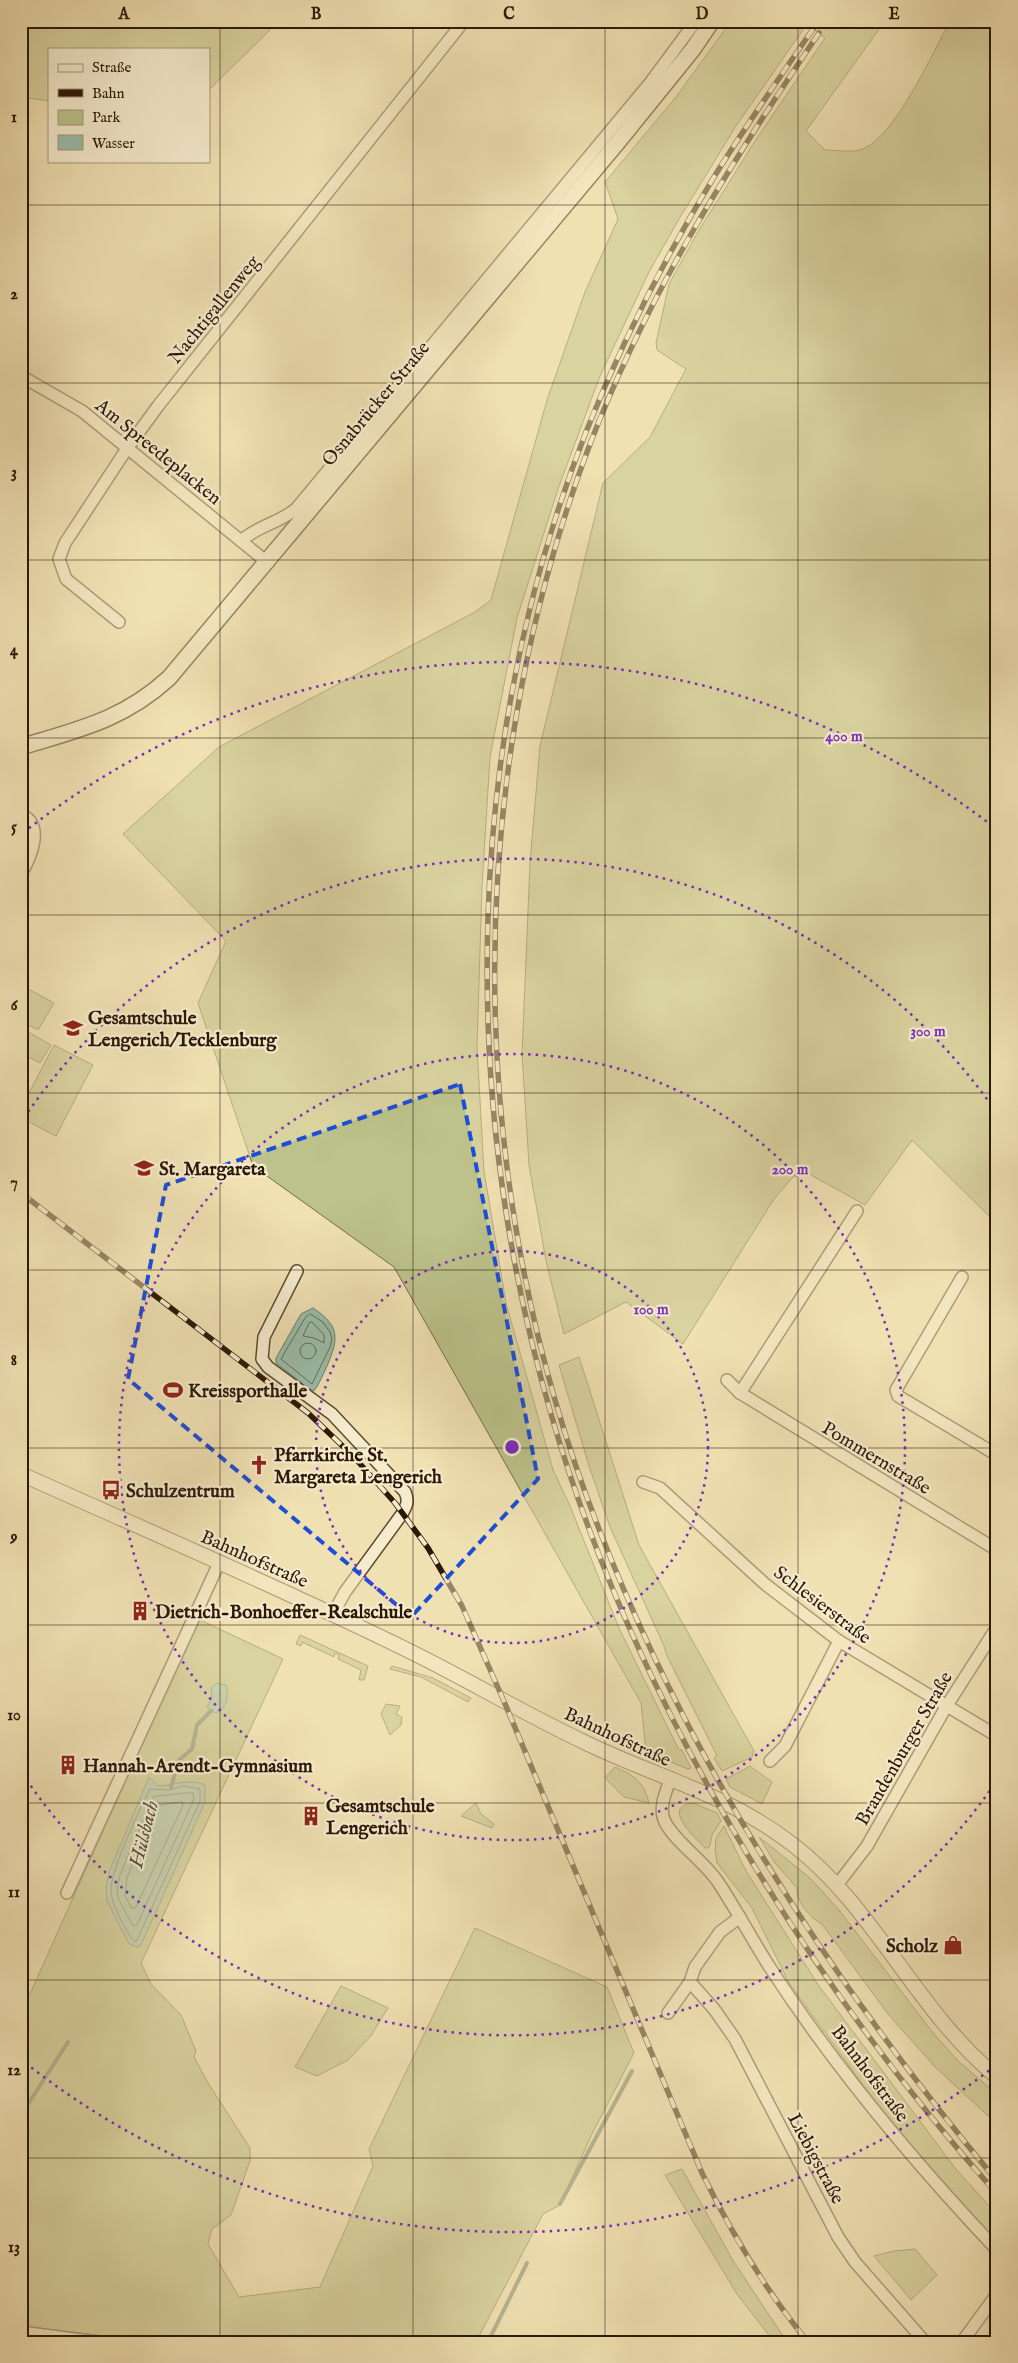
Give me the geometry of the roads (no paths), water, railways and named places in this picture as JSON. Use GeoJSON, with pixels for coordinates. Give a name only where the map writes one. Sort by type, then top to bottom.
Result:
{"type":"FeatureCollection","features":[{"type":"Feature","properties":{"kind":"main road","name":"Osnabrücker Straße"},"geometry":{"type":"LineString","coordinates":[[21,747],[116,716],[142,700],[175,672],[612,149],[693,49],[712,21]]}},
{"type":"Feature","properties":{"kind":"street","name":"Nachtigallenweg"},"geometry":{"type":"LineString","coordinates":[[119,622],[66,579],[59,559],[65,543],[128,447],[464,21]]}},
{"type":"Feature","properties":{"kind":"street","name":"Osnabrücker Straße"},"geometry":{"type":"LineString","coordinates":[[241,541],[254,529],[285,518],[296,509],[650,83],[696,21]]}},
{"type":"Feature","properties":{"kind":"street","name":"Am Spreedeplacken"},"geometry":{"type":"LineString","coordinates":[[21,376],[82,411],[268,563]]}},
{"type":"Feature","properties":{"kind":"street"},"geometry":{"type":"LineString","coordinates":[[21,814],[28,817],[34,827],[35,841],[21,874]]}},
{"type":"Feature","properties":{"kind":"street"},"geometry":{"type":"LineString","coordinates":[[740,1393],[857,1211]]}},
{"type":"Feature","properties":{"kind":"street"},"geometry":{"type":"LineString","coordinates":[[297,1271],[264,1336],[262,1359],[268,1368],[332,1414],[405,1492],[408,1498],[408,1504],[402,1514],[345,1592],[333,1614]]}},
{"type":"Feature","properties":{"kind":"street"},"geometry":{"type":"LineString","coordinates":[[962,1277],[896,1390],[898,1396],[997,1455]]}},
{"type":"Feature","properties":{"kind":"street","name":"Pommernstraße"},"geometry":{"type":"LineString","coordinates":[[727,1380],[740,1393],[997,1550]]}},
{"type":"Feature","properties":{"kind":"street","name":"Bahnhofstraße"},"geometry":{"type":"LineString","coordinates":[[21,1474],[333,1614],[418,1655],[581,1741],[671,1778],[662,1810],[664,1821],[671,1831],[708,1869],[775,1974],[874,2110],[945,2195],[997,2250]]}},
{"type":"Feature","properties":{"kind":"street","name":"Schlesierstraße"},"geometry":{"type":"LineString","coordinates":[[643,1482],[660,1488],[765,1584],[838,1641],[997,1736]]}},
{"type":"Feature","properties":{"kind":"street"},"geometry":{"type":"LineString","coordinates":[[67,1893],[219,1563]]}},
{"type":"Feature","properties":{"kind":"street","name":"Brandenburger Straße"},"geometry":{"type":"LineString","coordinates":[[837,1885],[866,1846],[946,1707],[997,1627]]}},
{"type":"Feature","properties":{"kind":"street"},"geometry":{"type":"LineString","coordinates":[[770,1760],[785,1746],[838,1641]]}},
{"type":"Feature","properties":{"kind":"street"},"geometry":{"type":"LineString","coordinates":[[671,1778],[717,1797],[766,1825],[794,1846],[837,1885],[947,2026],[997,2077]]}},
{"type":"Feature","properties":{"kind":"street"},"geometry":{"type":"LineString","coordinates":[[668,2013],[690,1982],[696,1967],[720,1932],[740,1917]]}},
{"type":"Feature","properties":{"kind":"street","name":"Liebigstraße"},"geometry":{"type":"LineString","coordinates":[[690,1982],[714,2009],[735,2040],[838,2237],[855,2262],[925,2342]]}},
{"type":"Feature","properties":{"kind":"street"},"geometry":{"type":"LineString","coordinates":[[962,2342],[997,2294]]}},
{"type":"Feature","properties":{"kind":"street"},"geometry":{"type":"LineString","coordinates":[[21,2332],[96,2342]]}},
{"type":"Feature","properties":{"kind":"water"},"geometry":{"type":"Polygon","coordinates":[[[313,1308],[328,1321],[335,1333],[334,1348],[320,1382],[314,1391],[276,1363],[276,1358],[301,1314],[313,1308]]]}},
{"type":"Feature","properties":{"kind":"water"},"geometry":{"type":"Polygon","coordinates":[[[217,1683],[226,1685],[227,1698],[225,1705],[215,1713],[207,1707],[212,1698],[211,1688],[217,1683]]]}},
{"type":"Feature","properties":{"kind":"water"},"geometry":{"type":"Polygon","coordinates":[[[149,1777],[158,1786],[188,1782],[205,1785],[205,1802],[141,1945],[137,1947],[129,1944],[107,1901],[106,1889],[109,1872],[149,1777]]]}},
{"type":"Feature","properties":{"kind":"waterway","name":"Hülsbach"},"geometry":{"type":"LineString","coordinates":[[171,1787],[179,1760],[192,1749],[197,1725],[211,1711]]}},
{"type":"Feature","properties":{"kind":"waterway","name":"Hülsbach"},"geometry":{"type":"LineString","coordinates":[[21,2115],[68,2042]]}},
{"type":"Feature","properties":{"kind":"waterway"},"geometry":{"type":"LineString","coordinates":[[560,2204],[632,2071]]}},
{"type":"Feature","properties":{"kind":"waterway"},"geometry":{"type":"LineString","coordinates":[[488,2342],[527,2263]]}},
{"type":"Feature","properties":{"kind":"railway"},"geometry":{"type":"LineString","coordinates":[[813,29],[714,177],[644,302],[599,399],[546,550],[516,672],[497,795],[488,920],[489,1045],[500,1170],[521,1293],[551,1414],[585,1519],[628,1623],[677,1727],[732,1828],[792,1926],[857,2020],[925,2110],[997,2194]]}},
{"type":"Feature","properties":{"kind":"railway"},"geometry":{"type":"LineString","coordinates":[[819,33],[753,132],[692,232],[664,283],[613,388],[590,444],[547,576],[517,711],[500,848],[495,987],[502,1126],[522,1263],[554,1398],[599,1529],[636,1618],[677,1704],[723,1789],[771,1871],[824,1952],[879,2030],[937,2107],[997,2181]]}},
{"type":"Feature","properties":{"kind":"railway"},"geometry":{"type":"LineString","coordinates":[[21,1193],[308,1413],[353,1456],[395,1503],[428,1548],[462,1606],[503,1699],[702,2173],[725,2218],[763,2282],[808,2342]]}},
{"type":"Feature","properties":{"kind":"place","name":"Gesamtschule Lengerich/Tecklenburg"},"geometry":{"type":"Point","coordinates":[73,1028]}},
{"type":"Feature","properties":{"kind":"place","name":"St. Margareta"},"geometry":{"type":"Point","coordinates":[144,1168]}},
{"type":"Feature","properties":{"kind":"place","name":"Kreissporthalle"},"geometry":{"type":"Point","coordinates":[173,1390]}},
{"type":"Feature","properties":{"kind":"place","name":"Pfarrkirche St. Margareta Lengerich"},"geometry":{"type":"Point","coordinates":[259,1465]}},
{"type":"Feature","properties":{"kind":"place","name":"Schulzentrum"},"geometry":{"type":"Point","coordinates":[111,1490]}},
{"type":"Feature","properties":{"kind":"place","name":"Dietrich-Bonhoeffer-Realschule"},"geometry":{"type":"Point","coordinates":[140,1611]}},
{"type":"Feature","properties":{"kind":"place","name":"Hannah-Arendt-Gymnasium"},"geometry":{"type":"Point","coordinates":[68,1765]}},
{"type":"Feature","properties":{"kind":"place","name":"Gesamtschule Lengerich"},"geometry":{"type":"Point","coordinates":[311,1816]}},
{"type":"Feature","properties":{"kind":"place","name":"Scholz"},"geometry":{"type":"Point","coordinates":[953,1945]}}]}
